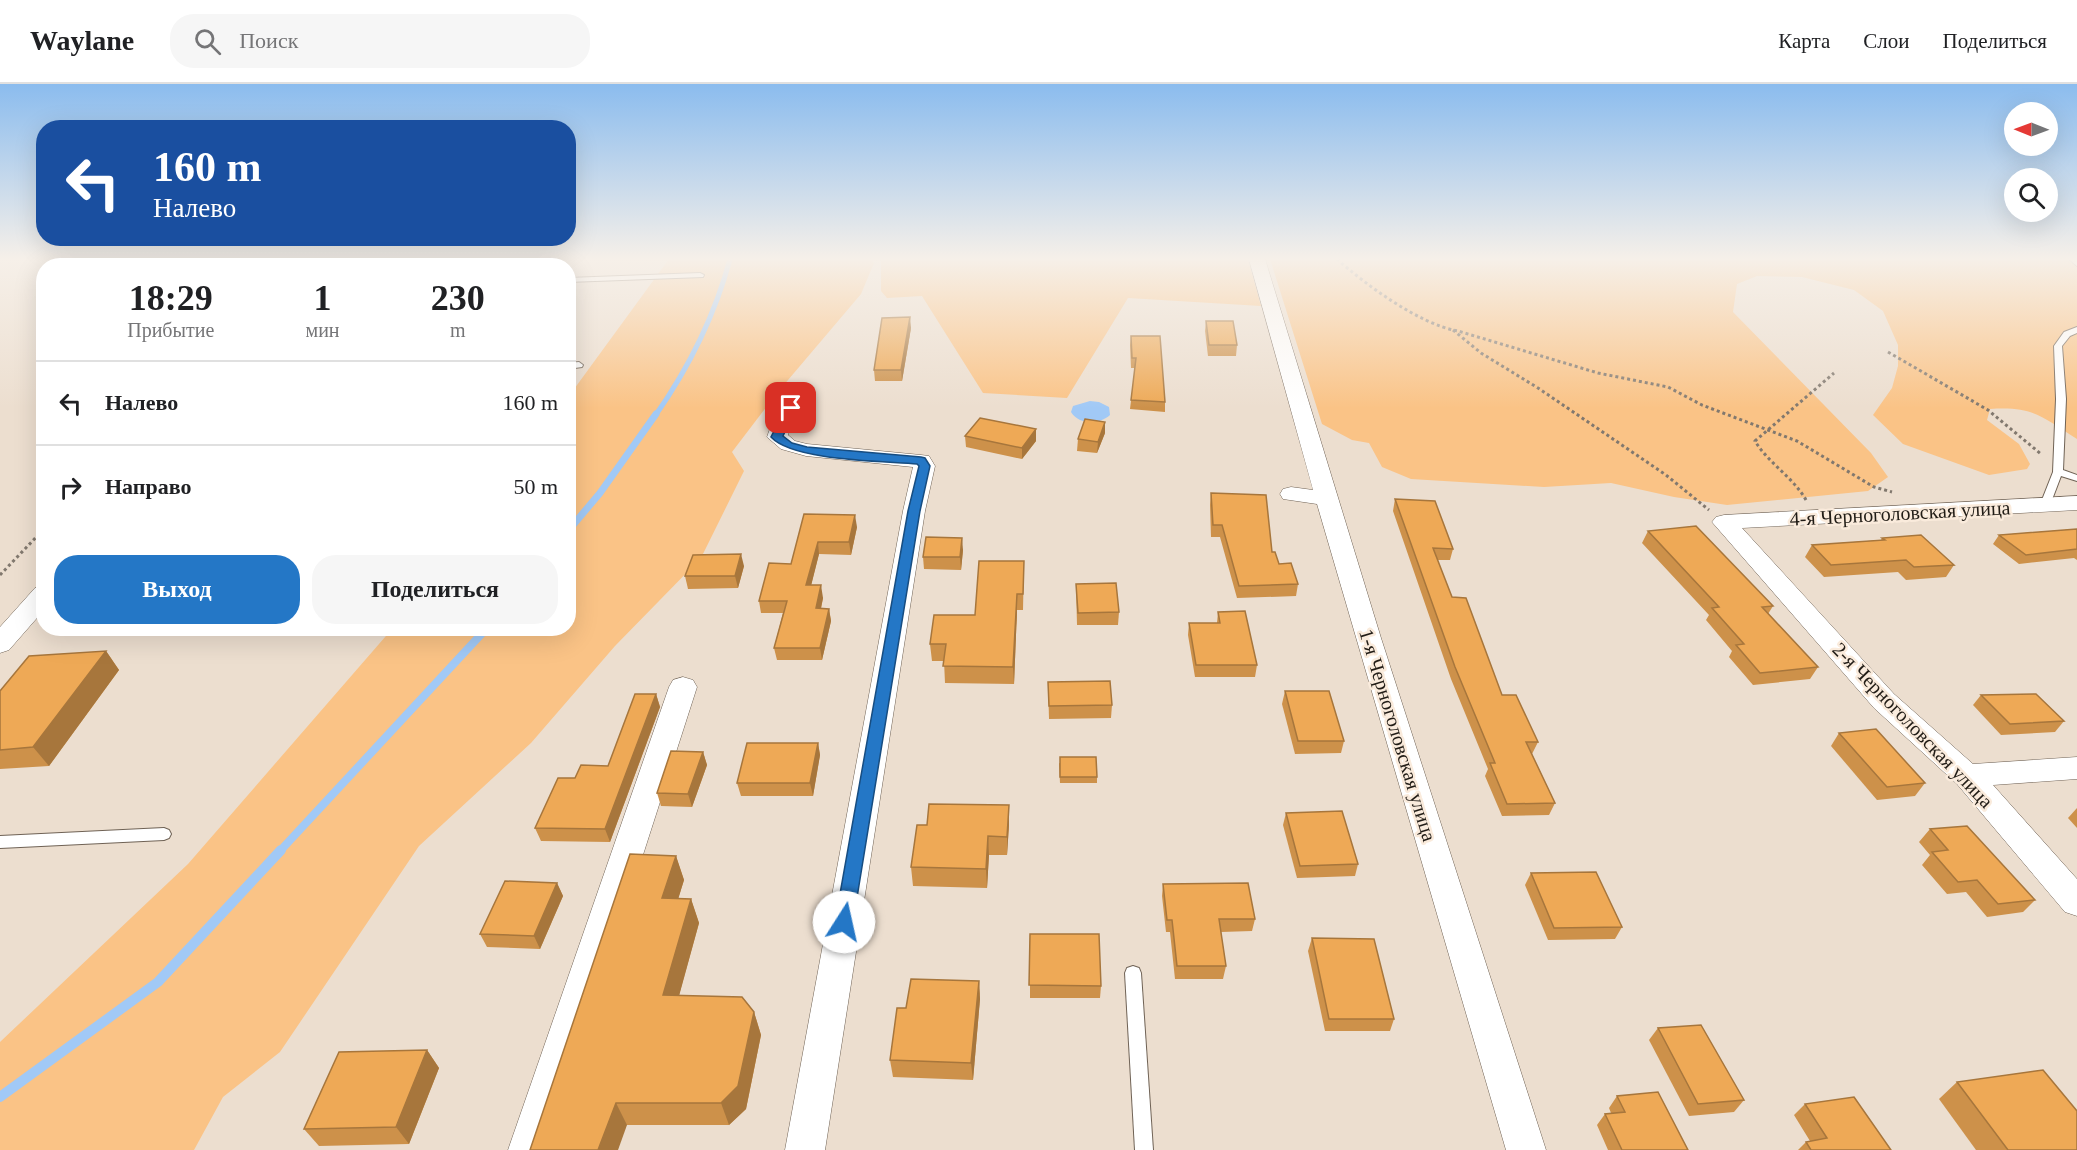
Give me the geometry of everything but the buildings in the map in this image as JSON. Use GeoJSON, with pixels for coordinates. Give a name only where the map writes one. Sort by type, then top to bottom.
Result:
{"type":"FeatureCollection","features":[{"type":"Feature","properties":{"kind":"street","name":"1-я Черноголовская улица"},"geometry":{"type":"LineString","coordinates":[[1273,309],[1326,498],[1526,1150]]}},
{"type":"Feature","properties":{"kind":"street"},"geometry":{"type":"LineString","coordinates":[[800,393],[782,423],[777,437],[788,445],[806,450],[921,461],[924,466],[914,511],[805,1150]]}},
{"type":"Feature","properties":{"kind":"street"},"geometry":{"type":"LineString","coordinates":[[1291,494],[1326,498]]}},
{"type":"Feature","properties":{"kind":"street","name":"4-я Черноголовская улица"},"geometry":{"type":"LineString","coordinates":[[1724,522],[2077,502]]}},
{"type":"Feature","properties":{"kind":"street","name":"2-я Черноголовская улица"},"geometry":{"type":"LineString","coordinates":[[1724,522],[1884,701],[1967,776],[2077,902]]}},
{"type":"Feature","properties":{"kind":"street"},"geometry":{"type":"LineString","coordinates":[[0,644],[36,603]]}},
{"type":"Feature","properties":{"kind":"street"},"geometry":{"type":"LineString","coordinates":[[528,1150],[683,687]]}},
{"type":"Feature","properties":{"kind":"street"},"geometry":{"type":"LineString","coordinates":[[1967,776],[2077,768]]}},
{"type":"Feature","properties":{"kind":"lane"},"geometry":{"type":"LineString","coordinates":[[2045,505],[2058,472],[2061,399],[2058,346],[2067,334],[2077,330]]}},
{"type":"Feature","properties":{"kind":"lane"},"geometry":{"type":"LineString","coordinates":[[2058,472],[2077,478]]}},
{"type":"Feature","properties":{"kind":"lane"},"geometry":{"type":"LineString","coordinates":[[0,842],[164,834]]}},
{"type":"Feature","properties":{"kind":"lane"},"geometry":{"type":"LineString","coordinates":[[1133,973],[1144,1150]]}},
{"type":"Feature","properties":{"kind":"path"},"geometry":{"type":"LineString","coordinates":[[1406,309],[1441,328],[1598,373],[1668,387],[1702,405],[1797,441],[1874,487],[1900,495]]}},
{"type":"Feature","properties":{"kind":"path"},"geometry":{"type":"LineString","coordinates":[[1454,330],[1481,353],[1538,388],[1666,475],[1724,522]]}},
{"type":"Feature","properties":{"kind":"path"},"geometry":{"type":"LineString","coordinates":[[1888,352],[1963,393],[2024,436],[2058,472]]}},
{"type":"Feature","properties":{"kind":"path"},"geometry":{"type":"LineString","coordinates":[[1802,518],[1806,502],[1801,490],[1776,467],[1755,441],[1834,373]]}},
{"type":"Feature","properties":{"kind":"path"},"geometry":{"type":"LineString","coordinates":[[0,575],[36,537]]}},
{"type":"Feature","properties":{"kind":"shaded area"},"geometry":{"type":"Polygon","coordinates":[[[633,309],[848,309],[777,393],[732,452],[744,471],[701,558],[615,646],[531,743],[419,846],[280,1052],[223,1097],[194,1150],[0,1150],[0,1042],[188,864],[386,636],[576,636],[576,386],[633,309]]]}},
{"type":"Feature","properties":{"kind":"shaded area"},"geometry":{"type":"Polygon","coordinates":[[[930,309],[1121,309],[1067,398],[983,393],[930,309]]]}},
{"type":"Feature","properties":{"kind":"shaded area"},"geometry":{"type":"Polygon","coordinates":[[[1286,309],[1733,309],[1733,312],[1871,453],[1888,477],[1868,491],[1727,505],[1674,497],[1611,483],[1544,487],[1411,479],[1382,467],[1369,443],[1352,440],[1322,424],[1286,309]]]}},
{"type":"Feature","properties":{"kind":"shaded area"},"geometry":{"type":"Polygon","coordinates":[[[1880,309],[2077,309],[2077,439],[2046,419],[2028,411],[1990,409],[1987,420],[2019,444],[2030,464],[2027,469],[1989,475],[1903,444],[1873,415],[1892,388],[1898,366],[1898,345],[1880,309]]]}},
{"type":"Feature","properties":{"kind":"water"},"geometry":{"type":"Polygon","coordinates":[[[1090,401],[1109,407],[1110,415],[1100,421],[1089,422],[1079,419],[1071,412],[1073,406],[1090,401]]]}},
{"type":"Feature","properties":{"kind":"waterway"},"geometry":{"type":"LineString","coordinates":[[655,416],[679,380],[714,309]]}},
{"type":"Feature","properties":{"kind":"waterway"},"geometry":{"type":"LineString","coordinates":[[576,522],[600,493],[656,414]]}},
{"type":"Feature","properties":{"kind":"waterway"},"geometry":{"type":"LineString","coordinates":[[280,851],[480,636]]}},
{"type":"Feature","properties":{"kind":"waterway"},"geometry":{"type":"LineString","coordinates":[[0,1097],[158,982],[281,850]]}},
{"type":"Feature","properties":{"kind":"route"},"geometry":{"type":"LineString","coordinates":[[791,408],[777,437],[788,445],[806,450],[921,461],[924,466],[914,511],[844,922]]}}]}
